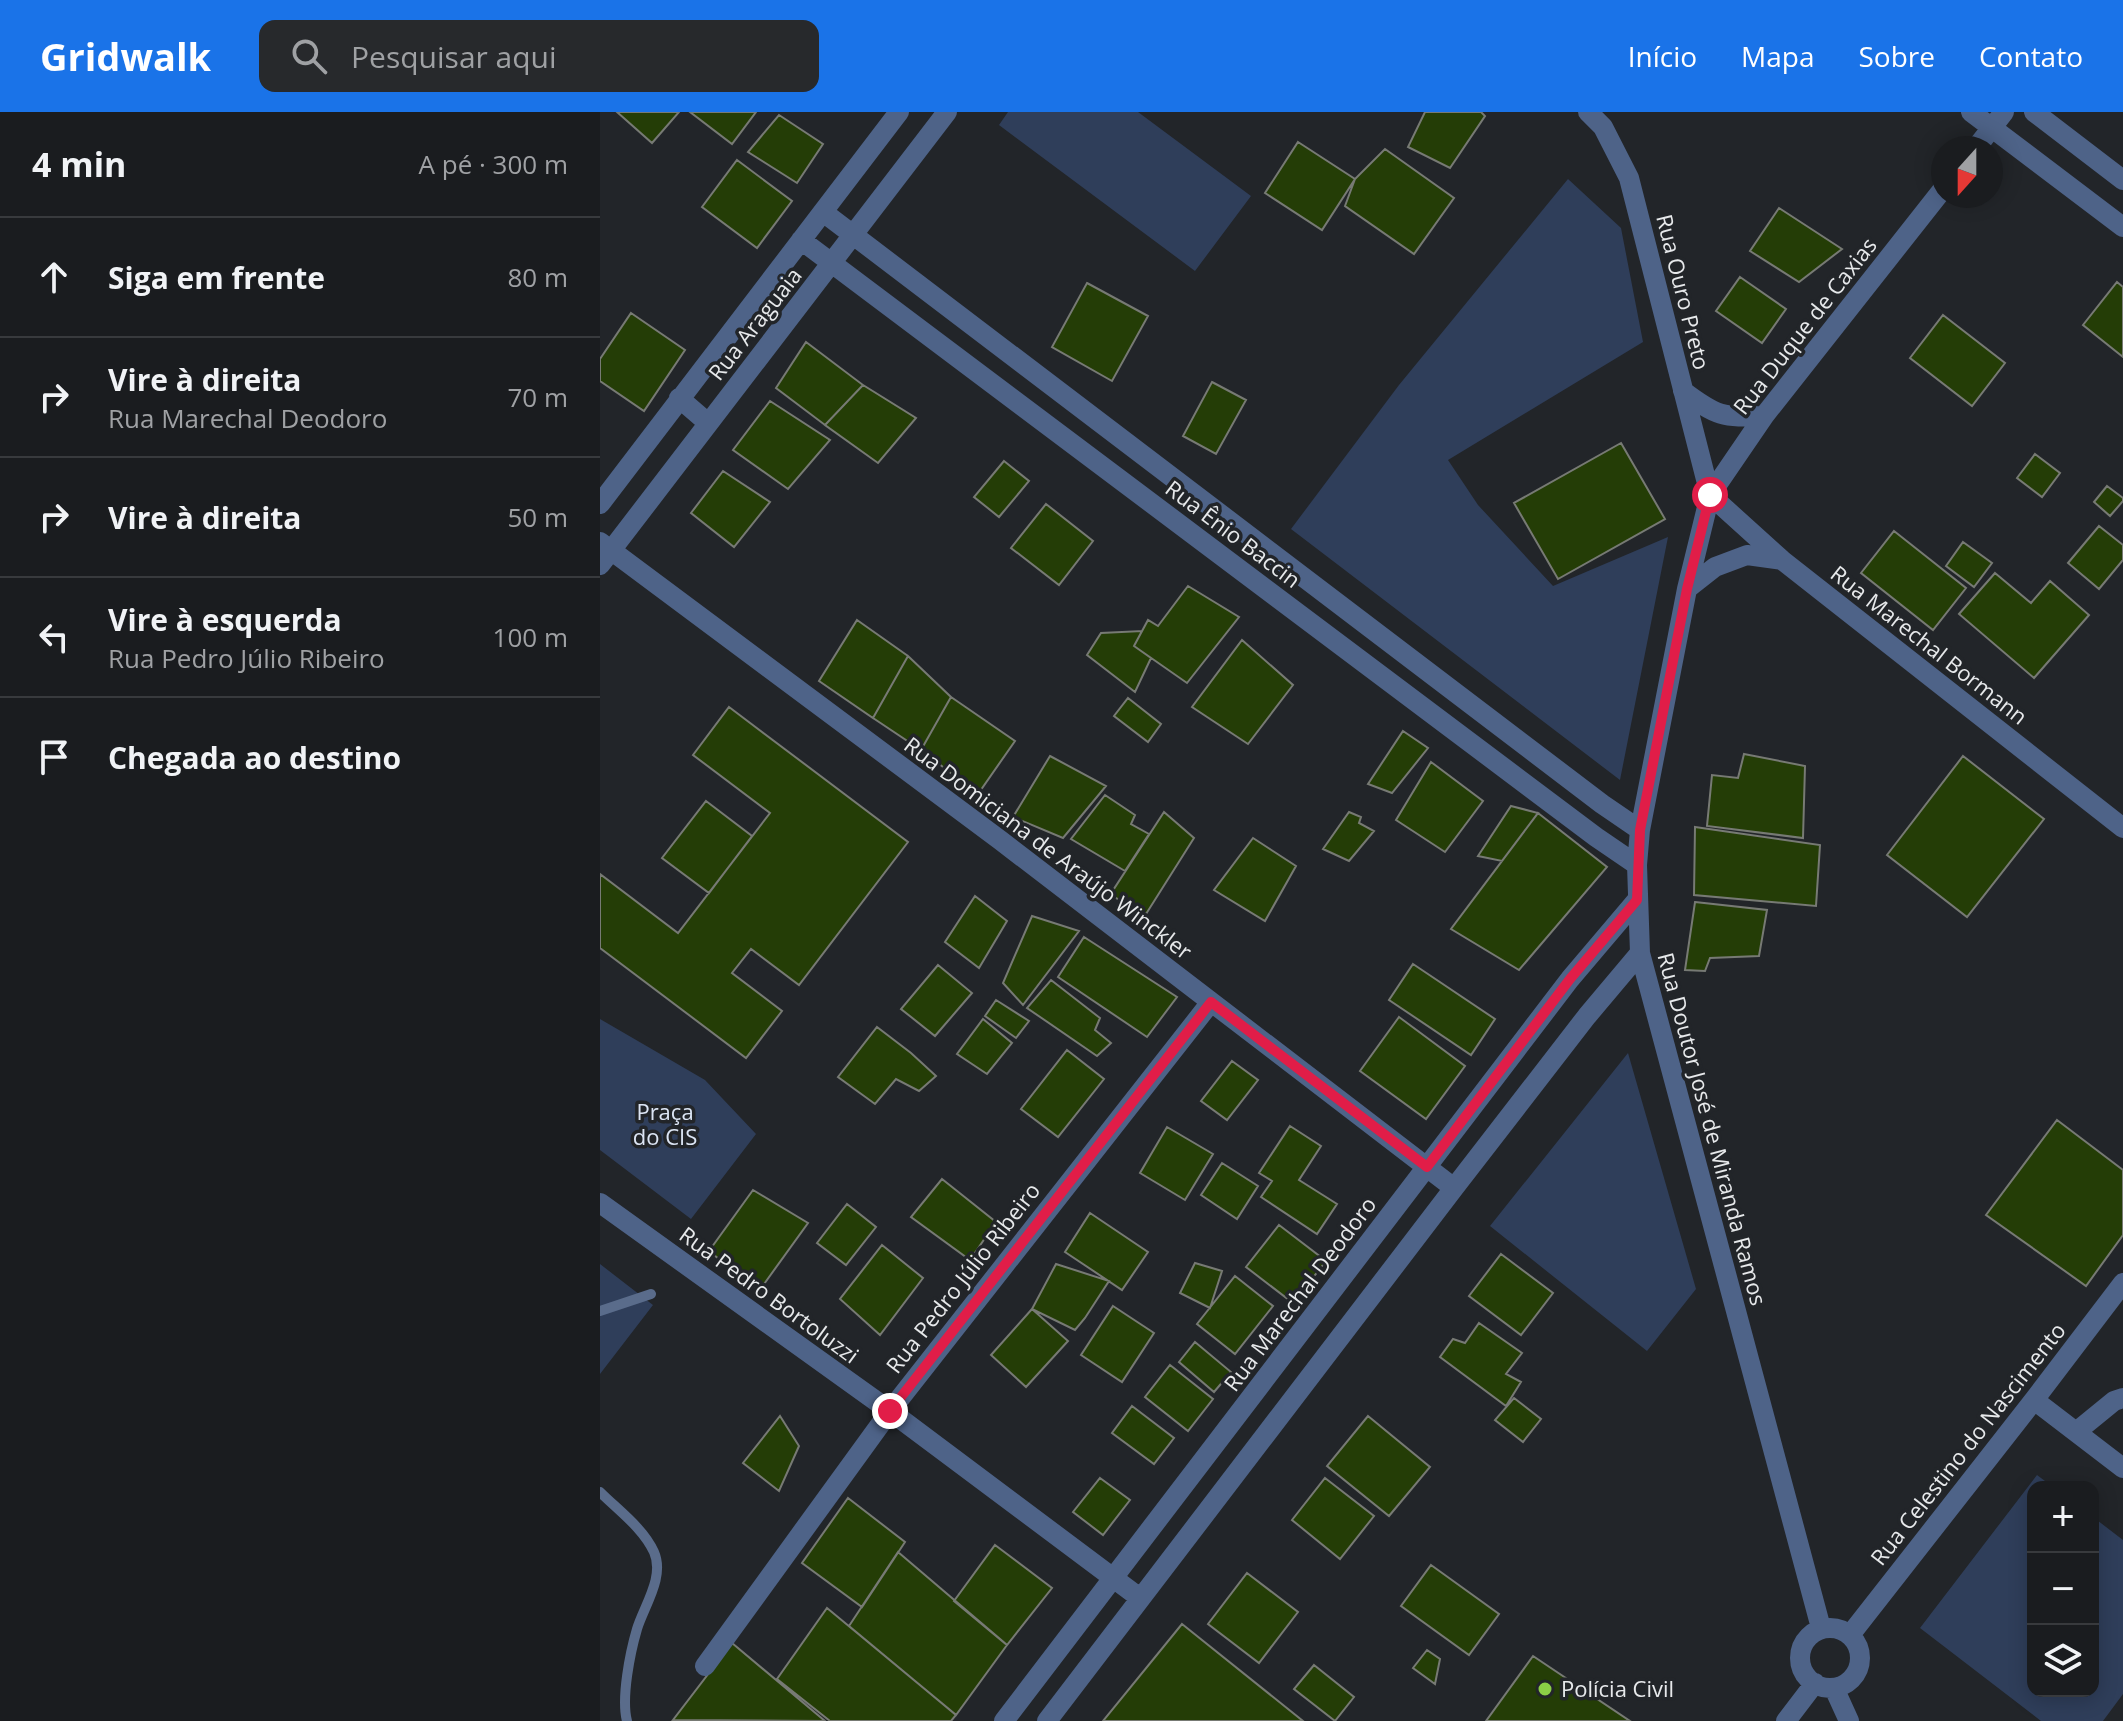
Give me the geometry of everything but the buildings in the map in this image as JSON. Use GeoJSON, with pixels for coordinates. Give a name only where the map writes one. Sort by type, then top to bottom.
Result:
{"type":"FeatureCollection","features":[{"type":"Feature","properties":{"kind":"street","name":"Rua Araguaia"},"geometry":{"type":"LineString","coordinates":[[600,504],[899,112]]}},
{"type":"Feature","properties":{"kind":"street","name":"Rua Araguaia"},"geometry":{"type":"LineString","coordinates":[[603,552],[708,423],[947,112]]}},
{"type":"Feature","properties":{"kind":"street","name":"Rua Ouro Preto"},"geometry":{"type":"LineString","coordinates":[[1588,112],[1603,127],[1629,178],[1710,495]]}},
{"type":"Feature","properties":{"kind":"street"},"geometry":{"type":"LineString","coordinates":[[1971,112],[1998,120],[2123,227]]}},
{"type":"Feature","properties":{"kind":"street"},"geometry":{"type":"LineString","coordinates":[[2034,112],[2123,180]]}},
{"type":"Feature","properties":{"kind":"street"},"geometry":{"type":"LineString","coordinates":[[1985,136],[1998,120]]}},
{"type":"Feature","properties":{"kind":"street","name":"Rua Duque de Caxias"},"geometry":{"type":"LineString","coordinates":[[1710,495],[1764,416],[1931,204]]}},
{"type":"Feature","properties":{"kind":"street","name":"Rua Ênio Baccin"},"geometry":{"type":"LineString","coordinates":[[823,212],[1640,830]]}},
{"type":"Feature","properties":{"kind":"street","name":"Rua Ênio Baccin"},"geometry":{"type":"LineString","coordinates":[[801,240],[1637,865]]}},
{"type":"Feature","properties":{"kind":"street"},"geometry":{"type":"LineString","coordinates":[[996,387],[1016,358]]}},
{"type":"Feature","properties":{"kind":"street"},"geometry":{"type":"LineString","coordinates":[[1683,391],[1708,411],[1733,417],[1764,416]]}},
{"type":"Feature","properties":{"kind":"street"},"geometry":{"type":"LineString","coordinates":[[679,398],[708,423]]}},
{"type":"Feature","properties":{"kind":"street"},"geometry":{"type":"LineString","coordinates":[[1149,501],[1168,474]]}},
{"type":"Feature","properties":{"kind":"street","name":"Rua Marechal Bormann"},"geometry":{"type":"LineString","coordinates":[[1710,495],[1782,560],[2123,828]]}},
{"type":"Feature","properties":{"kind":"street","name":"Rua Doutor José de Miranda Ramos"},"geometry":{"type":"LineString","coordinates":[[1710,495],[1687,589],[1640,830],[1637,865],[1640,953],[1821,1628]]}},
{"type":"Feature","properties":{"kind":"street","name":"Rua Domiciana de Araújo Winckler"},"geometry":{"type":"LineString","coordinates":[[603,552],[1000,840],[1454,1188]]}},
{"type":"Feature","properties":{"kind":"street"},"geometry":{"type":"LineString","coordinates":[[1687,589],[1715,567],[1747,555],[1782,560]]}},
{"type":"Feature","properties":{"kind":"street"},"geometry":{"type":"LineString","coordinates":[[1289,607],[1309,581]]}},
{"type":"Feature","properties":{"kind":"street"},"geometry":{"type":"LineString","coordinates":[[1424,708],[1443,683]]}},
{"type":"Feature","properties":{"kind":"street","name":"Rua Marechal Deodoro"},"geometry":{"type":"LineString","coordinates":[[1004,1721],[1570,979],[1637,900]]}},
{"type":"Feature","properties":{"kind":"street"},"geometry":{"type":"LineString","coordinates":[[1047,1721],[1454,1188],[1587,1016],[1640,953]]}},
{"type":"Feature","properties":{"kind":"street","name":"Rua Pedro Júlio Ribeiro"},"geometry":{"type":"LineString","coordinates":[[705,1666],[890,1411],[1211,1002]]}},
{"type":"Feature","properties":{"kind":"street","name":"Rua Pedro Bortoluzzi"},"geometry":{"type":"LineString","coordinates":[[600,1203],[890,1411],[1140,1598]]}},
{"type":"Feature","properties":{"kind":"street","name":"Rua Celestino do Nascimento"},"geometry":{"type":"LineString","coordinates":[[1850,1635],[2123,1283]]}},
{"type":"Feature","properties":{"kind":"street"},"geometry":{"type":"LineString","coordinates":[[1292,1344],[1318,1366]]}},
{"type":"Feature","properties":{"kind":"street"},"geometry":{"type":"LineString","coordinates":[[2076,1432],[2114,1401],[2123,1398]]}},
{"type":"Feature","properties":{"kind":"street"},"geometry":{"type":"LineString","coordinates":[[2034,1400],[2123,1468]]}},
{"type":"Feature","properties":{"kind":"street"},"geometry":{"type":"LineString","coordinates":[[1786,1721],[1825,1686],[1844,1685],[1858,1671],[1860,1651],[1850,1635],[1841,1630],[1821,1628],[1805,1640],[1801,1650],[1802,1669],[1807,1677],[1825,1686],[1849,1721]]}},
{"type":"Feature","properties":{"kind":"green space"},"geometry":{"type":"Polygon","coordinates":[[[1008,112],[1138,112],[1251,196],[1195,271],[999,125],[1008,112]]]}},
{"type":"Feature","properties":{"kind":"green space"},"geometry":{"type":"Polygon","coordinates":[[[1568,179],[1621,228],[1643,342],[1448,460],[1478,505],[1553,586],[1668,537],[1620,780],[1291,529],[1399,385],[1568,179]]]}},
{"type":"Feature","properties":{"kind":"green space","name":"Praça do CIS"},"geometry":{"type":"Polygon","coordinates":[[[600,1019],[705,1080],[756,1134],[691,1219],[600,1150],[600,1019]]]}},
{"type":"Feature","properties":{"kind":"green space"},"geometry":{"type":"Polygon","coordinates":[[[1628,1053],[1696,1289],[1647,1351],[1490,1226],[1628,1053]]]}},
{"type":"Feature","properties":{"kind":"green space"},"geometry":{"type":"Polygon","coordinates":[[[600,1264],[653,1305],[600,1374],[600,1264]]]}},
{"type":"Feature","properties":{"kind":"green space"},"geometry":{"type":"Polygon","coordinates":[[[2027,1488],[2027,1697],[2099,1697],[2099,1522],[2123,1540],[2123,1694],[2103,1721],[2041,1721],[1920,1628],[2027,1488]]]}},
{"type":"Feature","properties":{"kind":"waterway"},"geometry":{"type":"LineString","coordinates":[[600,1311],[651,1294]]}},
{"type":"Feature","properties":{"kind":"waterway"},"geometry":{"type":"LineString","coordinates":[[600,1492],[643,1535],[657,1562],[655,1581],[637,1629],[629,1663],[625,1700],[627,1721]]}},
{"type":"Feature","properties":{"kind":"place","name":"Polícia Civil"},"geometry":{"type":"Point","coordinates":[1545,1689]}},
{"type":"Feature","properties":{"kind":"route"},"geometry":{"type":"LineString","coordinates":[[890,1411],[1211,1002],[1427,1167],[1570,979],[1637,900],[1640,830],[1687,589],[1710,495]]}}]}
